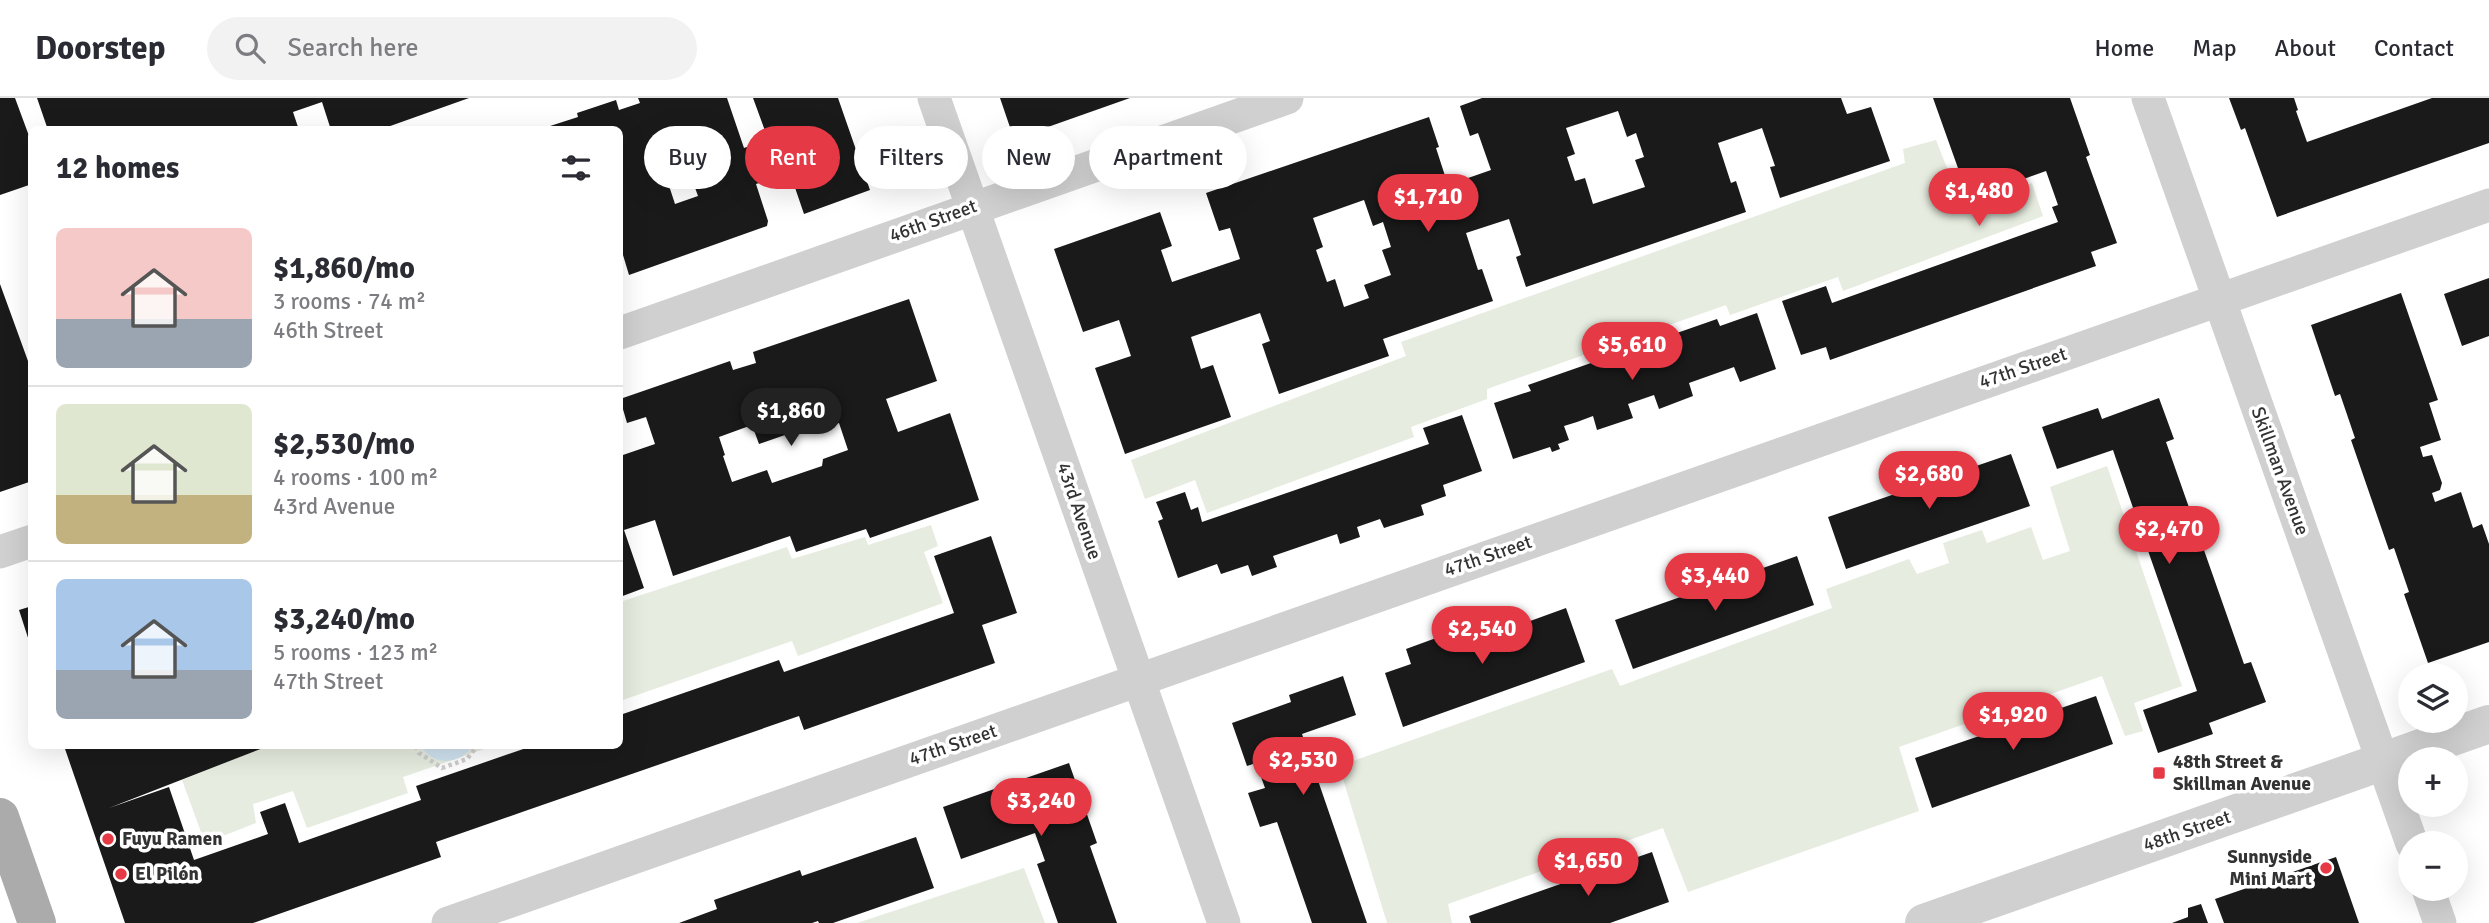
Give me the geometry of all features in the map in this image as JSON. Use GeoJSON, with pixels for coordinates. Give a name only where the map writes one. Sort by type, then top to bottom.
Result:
{"type":"FeatureCollection","features":[{"type":"Feature","properties":{"kind":"main road"},"geometry":{"type":"LineString","coordinates":[[0,817],[37,923]]}},
{"type":"Feature","properties":{"kind":"street","name":"43rd Avenue"},"geometry":{"type":"LineString","coordinates":[[934,98],[1224,923]]}},
{"type":"Feature","properties":{"kind":"street","name":"46th Street"},"geometry":{"type":"LineString","coordinates":[[623,331],[1287,98]]}},
{"type":"Feature","properties":{"kind":"street","name":"Skillman Avenue"},"geometry":{"type":"LineString","coordinates":[[2148,98],[2407,831]]}},
{"type":"Feature","properties":{"kind":"street","name":"47th Street"},"geometry":{"type":"LineString","coordinates":[[448,923],[2489,205]]}},
{"type":"Feature","properties":{"kind":"street"},"geometry":{"type":"LineString","coordinates":[[0,552],[28,542]]}},
{"type":"Feature","properties":{"kind":"street","name":"48th Street"},"geometry":{"type":"LineString","coordinates":[[1924,923],[2489,724]]}},
{"type":"Feature","properties":{"kind":"street"},"geometry":{"type":"LineString","coordinates":[[2432,901],[2440,923]]}},
{"type":"Feature","properties":{"kind":"path"},"geometry":{"type":"LineString","coordinates":[[417,749],[419,753],[442,768],[467,759],[475,749]]}},
{"type":"Feature","properties":{"kind":"shaded area"},"geometry":{"type":"Polygon","coordinates":[[[1936,140],[1962,206],[2032,183],[2043,216],[1843,291],[1838,277],[1730,315],[1726,305],[1487,389],[1487,399],[1411,427],[1414,437],[1207,513],[1195,480],[1145,499],[1131,460],[1406,356],[1401,342],[1905,163],[1903,149],[1936,140]]]}},
{"type":"Feature","properties":{"kind":"shaded area"},"geometry":{"type":"Polygon","coordinates":[[[2107,466],[2182,686],[2134,703],[2143,731],[2125,736],[2102,676],[1899,747],[1919,811],[1688,892],[1663,828],[1448,904],[1452,923],[1387,923],[1339,766],[1612,669],[1620,686],[1832,608],[1826,589],[1909,559],[1917,574],[1949,563],[1943,543],[1982,530],[1987,543],[2031,527],[2043,560],[2070,551],[2050,487],[2107,466]]]}},
{"type":"Feature","properties":{"kind":"shaded area"},"geometry":{"type":"Polygon","coordinates":[[[931,525],[938,546],[924,552],[943,603],[798,656],[792,641],[623,700],[623,601],[787,547],[792,559],[865,537],[868,545],[931,525]]]}},
{"type":"Feature","properties":{"kind":"shaded area"},"geometry":{"type":"Polygon","coordinates":[[[260,749],[484,749],[403,777],[408,793],[307,828],[293,791],[253,804],[256,823],[205,843],[182,780],[260,749]]]}},
{"type":"Feature","properties":{"kind":"shaded area"},"geometry":{"type":"Polygon","coordinates":[[[1024,868],[1045,923],[857,923],[1024,868]]]}},
{"type":"Feature","properties":{"kind":"water"},"geometry":{"type":"Polygon","coordinates":[[[423,749],[470,749],[461,757],[447,761],[433,758],[423,749]]]}},
{"type":"Feature","properties":{"kind":"building"},"geometry":{"type":"Polygon","coordinates":[[[0,98],[15,98],[28,133],[28,185],[0,195],[0,98]]]}},
{"type":"Feature","properties":{"kind":"building"},"geometry":{"type":"Polygon","coordinates":[[[37,98],[469,98],[390,126],[330,126],[322,102],[293,112],[298,126],[47,126],[37,98]]]}},
{"type":"Feature","properties":{"kind":"building"},"geometry":{"type":"Polygon","coordinates":[[[638,98],[727,98],[745,148],[745,189],[758,189],[768,221],[767,226],[629,275],[623,255],[623,126],[550,126],[578,117],[577,113],[616,100],[619,110],[640,103],[638,98]]]}},
{"type":"Feature","properties":{"kind":"building"},"geometry":{"type":"Polygon","coordinates":[[[753,98],[838,98],[854,144],[854,189],[870,190],[804,214],[795,189],[840,189],[840,126],[763,126],[753,98]]]}},
{"type":"Feature","properties":{"kind":"building"},"geometry":{"type":"Polygon","coordinates":[[[1000,98],[1130,98],[1051,126],[1010,126],[1000,98]]]}},
{"type":"Feature","properties":{"kind":"building"},"geometry":{"type":"Polygon","coordinates":[[[1482,98],[1841,98],[1847,114],[1871,107],[1890,161],[1780,198],[1770,167],[1775,166],[1762,128],[1718,143],[1731,183],[1736,181],[1746,212],[1526,287],[1516,257],[1521,255],[1509,219],[1466,233],[1478,270],[1482,269],[1493,301],[1383,339],[1389,356],[1279,394],[1262,344],[1270,341],[1260,313],[1191,337],[1201,369],[1213,365],[1231,417],[1125,454],[1095,368],[1131,356],[1119,320],[1083,332],[1054,249],[1160,212],[1172,246],[1161,250],[1172,282],[1240,259],[1230,228],[1219,231],[1206,193],[1218,189],[1247,189],[1247,179],[1429,117],[1448,185],[1491,170],[1478,133],[1470,136],[1460,106],[1482,98]],[[1618,111],[1566,128],[1575,154],[1567,157],[1575,181],[1585,178],[1593,204],[1645,187],[1635,160],[1644,157],[1636,133],[1627,137],[1618,111]],[[1364,200],[1313,218],[1323,247],[1316,250],[1327,282],[1335,279],[1344,307],[1369,298],[1364,285],[1391,275],[1382,250],[1391,247],[1383,222],[1373,226],[1364,200]]]}},
{"type":"Feature","properties":{"kind":"building"},"geometry":{"type":"Polygon","coordinates":[[[1933,98],[2070,98],[2090,155],[2086,157],[2117,243],[2091,252],[2096,266],[1830,360],[1826,347],[1801,355],[1782,301],[1826,286],[1832,303],[2058,222],[2052,207],[2058,205],[2046,171],[1969,199],[1933,98]]]}},
{"type":"Feature","properties":{"kind":"building"},"geometry":{"type":"Polygon","coordinates":[[[2229,98],[2294,98],[2307,142],[2432,98],[2489,98],[2489,143],[2277,217],[2245,128],[2241,130],[2229,98]]]}},
{"type":"Feature","properties":{"kind":"building"},"geometry":{"type":"Polygon","coordinates":[[[2489,278],[2489,336],[2462,346],[2444,294],[2489,278]]]}},
{"type":"Feature","properties":{"kind":"building"},"geometry":{"type":"Polygon","coordinates":[[[0,284],[28,361],[28,482],[0,492],[0,284]]]}},
{"type":"Feature","properties":{"kind":"building"},"geometry":{"type":"Polygon","coordinates":[[[2401,293],[2438,400],[2429,403],[2441,440],[2420,447],[2423,457],[2432,455],[2442,483],[2440,490],[2432,493],[2435,502],[2461,492],[2473,528],[2482,524],[2489,544],[2489,642],[2428,663],[2404,594],[2409,592],[2394,548],[2389,550],[2351,440],[2355,438],[2340,394],[2335,396],[2311,325],[2401,293]]]}},
{"type":"Feature","properties":{"kind":"building"},"geometry":{"type":"Polygon","coordinates":[[[909,299],[937,381],[886,399],[898,432],[950,413],[979,500],[870,538],[866,529],[796,552],[790,536],[673,576],[655,520],[624,530],[644,588],[623,596],[623,455],[655,444],[646,417],[627,423],[623,398],[730,361],[733,370],[756,363],[753,352],[909,299]],[[839,423],[810,433],[805,428],[759,444],[752,425],[719,437],[732,482],[767,470],[772,483],[822,466],[823,459],[848,450],[839,423]]]}},
{"type":"Feature","properties":{"kind":"building"},"geometry":{"type":"Polygon","coordinates":[[[1757,313],[1776,369],[1740,382],[1734,367],[1689,383],[1693,396],[1659,409],[1654,395],[1628,404],[1633,418],[1597,430],[1593,416],[1564,426],[1569,440],[1558,444],[1560,449],[1552,452],[1550,447],[1513,459],[1494,403],[1531,391],[1528,385],[1717,319],[1720,326],[1757,313]]]}},
{"type":"Feature","properties":{"kind":"building"},"geometry":{"type":"Polygon","coordinates":[[[2159,398],[2174,439],[2166,442],[2244,664],[2251,662],[2266,702],[2209,723],[2213,734],[2158,753],[2143,710],[2197,691],[2113,450],[2057,469],[2042,427],[2098,408],[2102,419],[2159,398]]]}},
{"type":"Feature","properties":{"kind":"building"},"geometry":{"type":"Polygon","coordinates":[[[1462,415],[1482,471],[1443,485],[1446,496],[1421,505],[1424,515],[1384,528],[1380,519],[1357,527],[1360,537],[1340,544],[1337,534],[1273,556],[1277,567],[1252,576],[1248,565],[1221,574],[1217,564],[1178,578],[1158,521],[1163,519],[1156,502],[1185,492],[1191,510],[1198,507],[1202,522],[1429,444],[1423,428],[1462,415]]]}},
{"type":"Feature","properties":{"kind":"building"},"geometry":{"type":"Polygon","coordinates":[[[2011,454],[2030,506],[1846,569],[1828,517],[2011,454]]]}},
{"type":"Feature","properties":{"kind":"building"},"geometry":{"type":"Polygon","coordinates":[[[991,536],[1017,613],[982,625],[995,663],[804,730],[799,716],[436,842],[441,857],[253,923],[125,923],[65,749],[260,749],[109,808],[169,787],[194,860],[268,834],[260,812],[285,803],[299,843],[421,800],[416,786],[523,749],[623,749],[623,714],[779,660],[784,672],[954,613],[934,556],[991,536]]]}},
{"type":"Feature","properties":{"kind":"building"},"geometry":{"type":"Polygon","coordinates":[[[1797,556],[1814,605],[1633,669],[1615,620],[1797,556]]]}},
{"type":"Feature","properties":{"kind":"building"},"geometry":{"type":"Polygon","coordinates":[[[28,607],[28,638],[19,610],[28,607]]]}},
{"type":"Feature","properties":{"kind":"building"},"geometry":{"type":"Polygon","coordinates":[[[1566,608],[1585,662],[1403,727],[1385,673],[1411,664],[1406,649],[1447,634],[1453,649],[1566,608]]]}},
{"type":"Feature","properties":{"kind":"building"},"geometry":{"type":"Polygon","coordinates":[[[1343,676],[1356,715],[1302,734],[1367,923],[1312,923],[1277,822],[1260,827],[1248,793],[1265,788],[1256,763],[1247,766],[1232,723],[1291,702],[1289,695],[1343,676]]]}},
{"type":"Feature","properties":{"kind":"building"},"geometry":{"type":"Polygon","coordinates":[[[2096,696],[2113,744],[1932,808],[1915,758],[2096,696]]]}},
{"type":"Feature","properties":{"kind":"building"},"geometry":{"type":"Polygon","coordinates":[[[1069,763],[1097,843],[1090,846],[1117,923],[1058,923],[1037,864],[1045,861],[1035,833],[961,859],[943,807],[1069,763]]]}},
{"type":"Feature","properties":{"kind":"building"},"geometry":{"type":"Polygon","coordinates":[[[916,837],[934,888],[833,923],[679,923],[717,909],[714,900],[800,870],[802,876],[916,837]]]}},
{"type":"Feature","properties":{"kind":"building"},"geometry":{"type":"Polygon","coordinates":[[[1652,852],[1669,902],[1610,923],[1471,923],[1469,916],[1652,852]]]}},
{"type":"Feature","properties":{"kind":"building"},"geometry":{"type":"Polygon","coordinates":[[[2336,857],[2359,923],[2224,923],[2215,899],[2336,857]]]}},
{"type":"Feature","properties":{"kind":"building"},"geometry":{"type":"Polygon","coordinates":[[[2201,904],[2208,923],[2172,923],[2188,917],[2188,908],[2201,904]]]}},
{"type":"Feature","properties":{"kind":"place","name":"48th Street & Skillman Avenue"},"geometry":{"type":"Point","coordinates":[2159,773]}},
{"type":"Feature","properties":{"kind":"place","name":"Fuyu Ramen"},"geometry":{"type":"Point","coordinates":[108,839]}},
{"type":"Feature","properties":{"kind":"place","name":"Sunnyside Mini Mart"},"geometry":{"type":"Point","coordinates":[2326,868]}},
{"type":"Feature","properties":{"kind":"place","name":"El Pilón"},"geometry":{"type":"Point","coordinates":[121,874]}}]}
